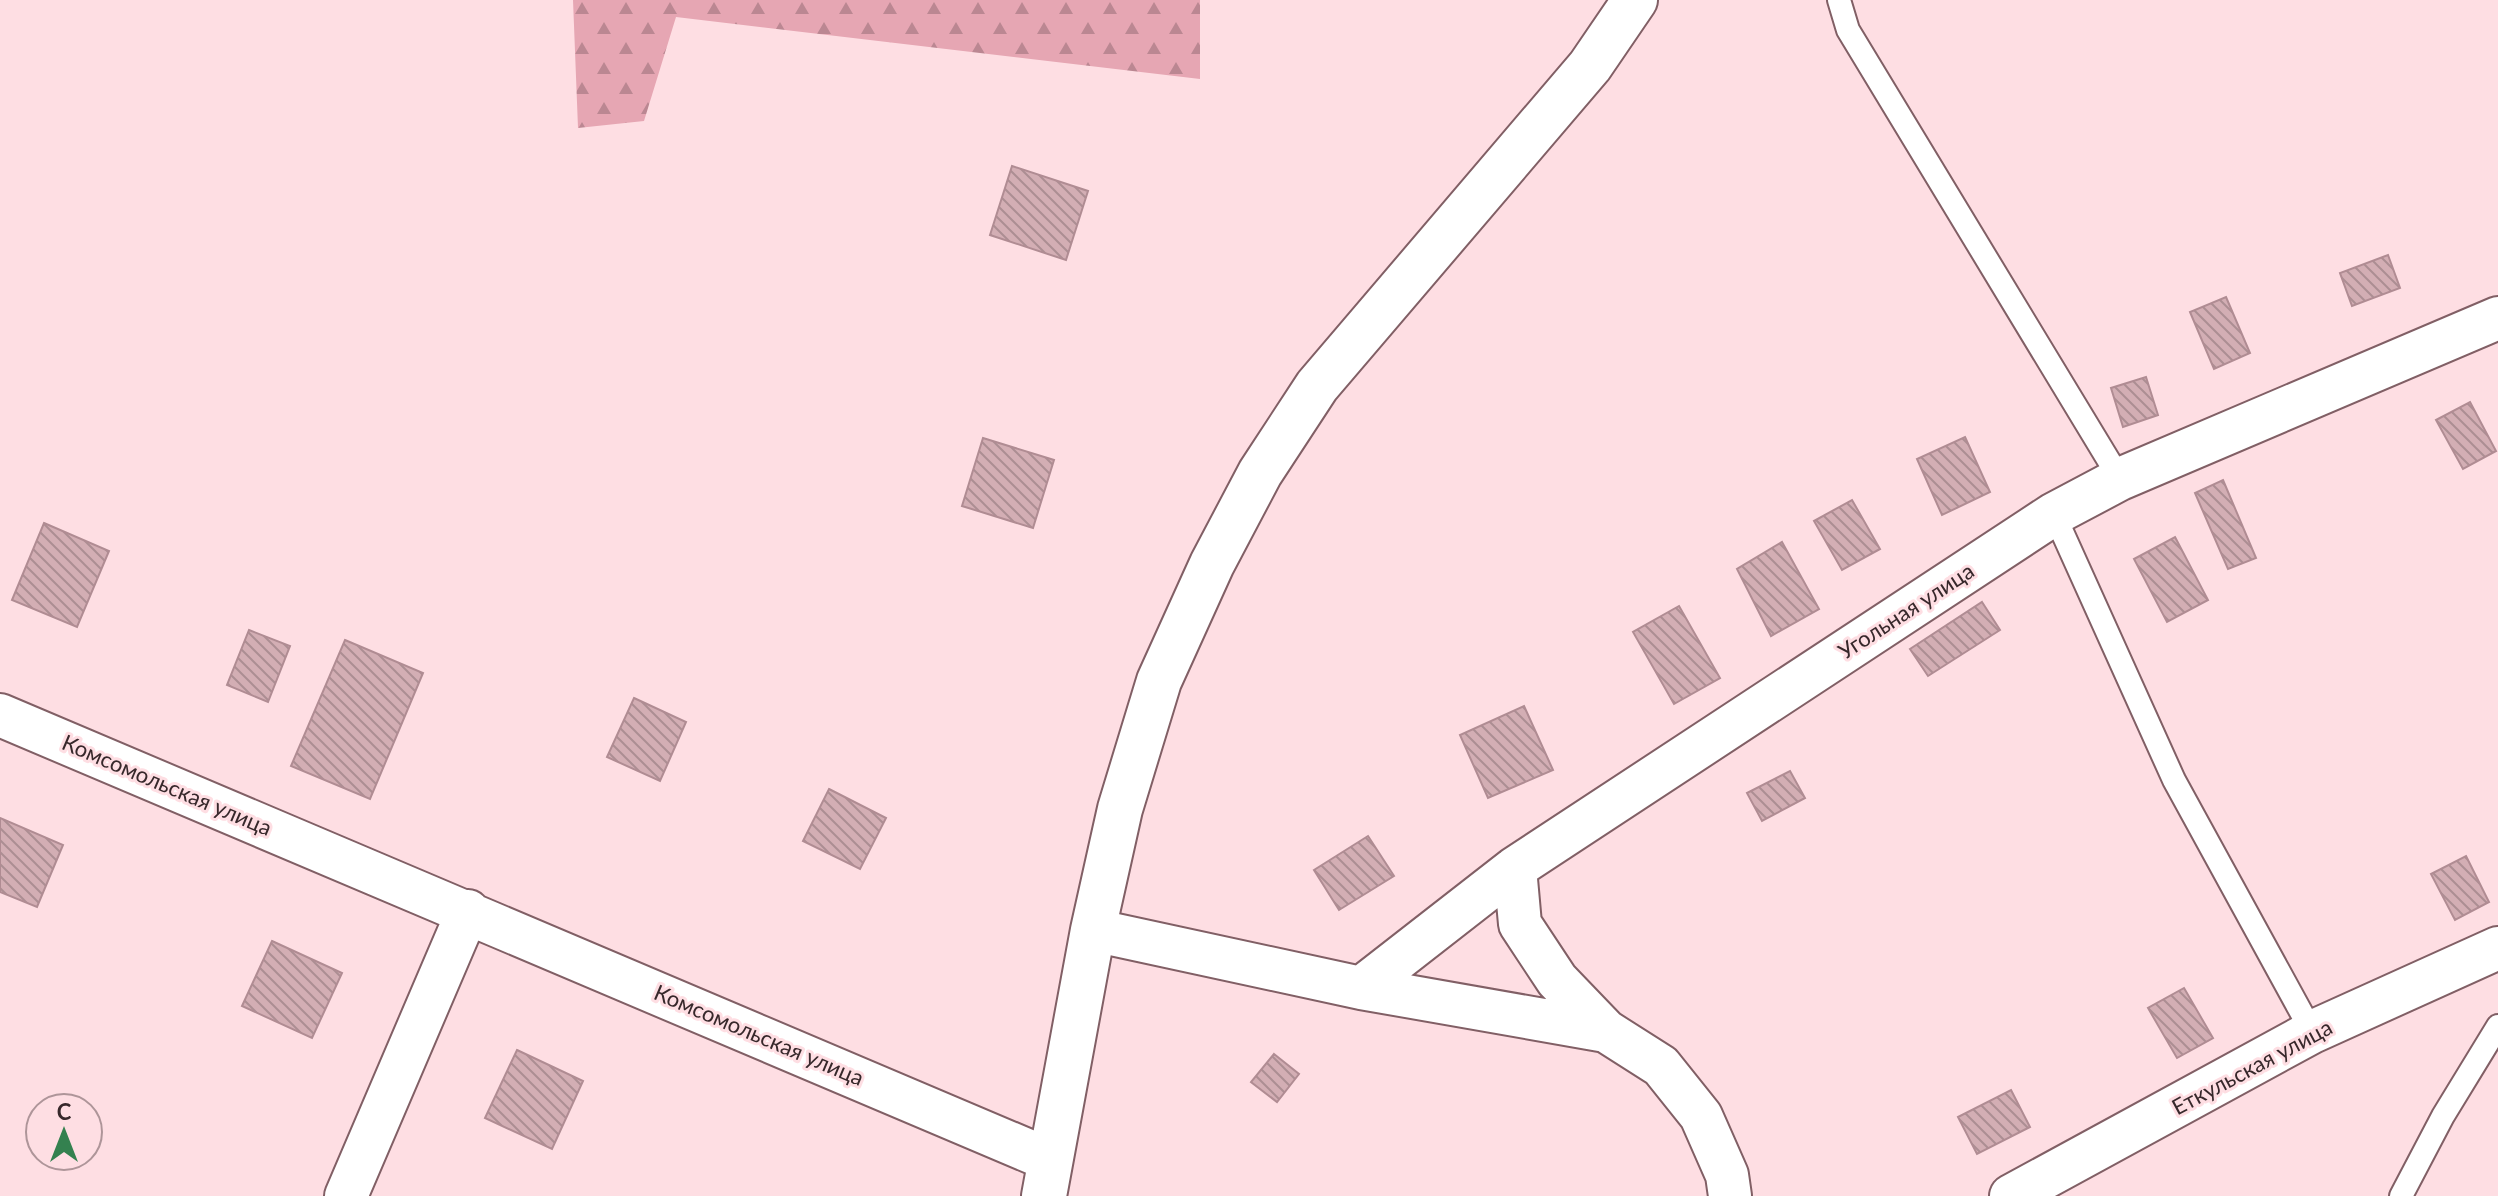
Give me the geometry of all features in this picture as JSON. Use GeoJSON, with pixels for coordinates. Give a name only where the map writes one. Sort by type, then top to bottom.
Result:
{"type":"FeatureCollection","features":[{"type":"Feature","properties":{"kind":"main road"},"geometry":{"type":"LineString","coordinates":[[1047,1178],[1093,930],[1120,809],[1159,681],[1212,564],[1260,473],[1317,386],[1590,66],[1635,0]]}},
{"type":"Feature","properties":{"kind":"street","name":"Угольная улица"},"geometry":{"type":"LineString","coordinates":[[1361,988],[1515,868],[2054,514],[2120,479],[2498,318]]}},
{"type":"Feature","properties":{"kind":"street","name":"Комсомольская улица"},"geometry":{"type":"LineString","coordinates":[[0,715],[468,911],[1047,1178]]}},
{"type":"Feature","properties":{"kind":"street"},"geometry":{"type":"LineString","coordinates":[[1515,868],[1520,924],[1557,980],[1606,1031],[1661,1066],[1701,1116],[1727,1175],[1730,1196]]}},
{"type":"Feature","properties":{"kind":"street"},"geometry":{"type":"LineString","coordinates":[[346,1196],[468,911]]}},
{"type":"Feature","properties":{"kind":"street"},"geometry":{"type":"LineString","coordinates":[[1093,930],[1361,988],[1606,1031]]}},
{"type":"Feature","properties":{"kind":"street","name":"Еткульская улица"},"geometry":{"type":"LineString","coordinates":[[2011,1196],[2312,1032],[2498,948]]}},
{"type":"Feature","properties":{"kind":"lane"},"geometry":{"type":"LineString","coordinates":[[1839,0],[1848,30],[2120,479]]}},
{"type":"Feature","properties":{"kind":"lane"},"geometry":{"type":"LineString","coordinates":[[2054,514],[2174,780],[2312,1032]]}},
{"type":"Feature","properties":{"kind":"lane"},"geometry":{"type":"LineString","coordinates":[[2401,1196],[2443,1116],[2498,1026]]}},
{"type":"Feature","properties":{"kind":"green space"},"geometry":{"type":"Polygon","coordinates":[[[573,0],[1200,0],[1200,79],[676,17],[644,121],[578,128],[573,0]]]}},
{"type":"Feature","properties":{"kind":"building"},"geometry":{"type":"Polygon","coordinates":[[[1012,166],[1088,191],[1066,260],[990,235],[1012,166]]]}},
{"type":"Feature","properties":{"kind":"building"},"geometry":{"type":"Polygon","coordinates":[[[2388,255],[2400,288],[2352,306],[2340,273],[2388,255]]]}},
{"type":"Feature","properties":{"kind":"building"},"geometry":{"type":"Polygon","coordinates":[[[2226,297],[2250,353],[2214,369],[2190,312],[2226,297]]]}},
{"type":"Feature","properties":{"kind":"building"},"geometry":{"type":"Polygon","coordinates":[[[2146,377],[2158,415],[2123,427],[2111,388],[2146,377]]]}},
{"type":"Feature","properties":{"kind":"building"},"geometry":{"type":"Polygon","coordinates":[[[2470,402],[2496,451],[2463,469],[2436,420],[2470,402]]]}},
{"type":"Feature","properties":{"kind":"building"},"geometry":{"type":"Polygon","coordinates":[[[1965,437],[1990,492],[1942,515],[1917,459],[1965,437]]]}},
{"type":"Feature","properties":{"kind":"building"},"geometry":{"type":"Polygon","coordinates":[[[983,438],[1054,460],[1033,528],[962,506],[983,438]]]}},
{"type":"Feature","properties":{"kind":"building"},"geometry":{"type":"Polygon","coordinates":[[[2223,480],[2256,558],[2228,569],[2195,493],[2223,480]]]}},
{"type":"Feature","properties":{"kind":"building"},"geometry":{"type":"Polygon","coordinates":[[[1852,500],[1880,549],[1842,570],[1814,521],[1852,500]]]}},
{"type":"Feature","properties":{"kind":"building"},"geometry":{"type":"Polygon","coordinates":[[[44,523],[109,551],[77,627],[12,600],[44,523]]]}},
{"type":"Feature","properties":{"kind":"building"},"geometry":{"type":"Polygon","coordinates":[[[2175,537],[2208,600],[2167,622],[2134,559],[2175,537]]]}},
{"type":"Feature","properties":{"kind":"building"},"geometry":{"type":"Polygon","coordinates":[[[1782,542],[1819,609],[1771,636],[1737,569],[1782,542]]]}},
{"type":"Feature","properties":{"kind":"building"},"geometry":{"type":"Polygon","coordinates":[[[1982,602],[2000,630],[1928,676],[1910,649],[1982,602]]]}},
{"type":"Feature","properties":{"kind":"building"},"geometry":{"type":"Polygon","coordinates":[[[1679,606],[1720,678],[1674,704],[1633,632],[1679,606]]]}},
{"type":"Feature","properties":{"kind":"building"},"geometry":{"type":"Polygon","coordinates":[[[249,630],[290,646],[268,702],[227,685],[249,630]]]}},
{"type":"Feature","properties":{"kind":"building"},"geometry":{"type":"Polygon","coordinates":[[[345,640],[423,673],[370,799],[291,766],[345,640]]]}},
{"type":"Feature","properties":{"kind":"building"},"geometry":{"type":"Polygon","coordinates":[[[634,698],[686,722],[660,781],[607,757],[634,698]]]}},
{"type":"Feature","properties":{"kind":"building"},"geometry":{"type":"Polygon","coordinates":[[[1524,706],[1553,770],[1488,798],[1460,735],[1524,706]]]}},
{"type":"Feature","properties":{"kind":"building"},"geometry":{"type":"Polygon","coordinates":[[[1790,771],[1805,798],[1762,821],[1747,793],[1790,771]]]}},
{"type":"Feature","properties":{"kind":"building"},"geometry":{"type":"Polygon","coordinates":[[[829,789],[886,818],[860,869],[803,841],[829,789]]]}},
{"type":"Feature","properties":{"kind":"building"},"geometry":{"type":"Polygon","coordinates":[[[0,818],[63,845],[37,907],[0,892],[0,818]]]}},
{"type":"Feature","properties":{"kind":"building"},"geometry":{"type":"Polygon","coordinates":[[[1368,836],[1394,876],[1339,910],[1314,870],[1368,836]]]}},
{"type":"Feature","properties":{"kind":"building"},"geometry":{"type":"Polygon","coordinates":[[[2466,856],[2489,902],[2455,920],[2431,874],[2466,856]]]}},
{"type":"Feature","properties":{"kind":"building"},"geometry":{"type":"Polygon","coordinates":[[[272,941],[342,973],[312,1038],[242,1006],[272,941]]]}},
{"type":"Feature","properties":{"kind":"building"},"geometry":{"type":"Polygon","coordinates":[[[2184,988],[2213,1038],[2177,1058],[2148,1008],[2184,988]]]}},
{"type":"Feature","properties":{"kind":"building"},"geometry":{"type":"Polygon","coordinates":[[[517,1050],[583,1081],[552,1149],[485,1118],[517,1050]]]}},
{"type":"Feature","properties":{"kind":"building"},"geometry":{"type":"Polygon","coordinates":[[[1274,1054],[1299,1074],[1277,1102],[1251,1082],[1274,1054]]]}},
{"type":"Feature","properties":{"kind":"building"},"geometry":{"type":"Polygon","coordinates":[[[2011,1090],[2030,1127],[1977,1154],[1958,1117],[2011,1090]]]}}]}
